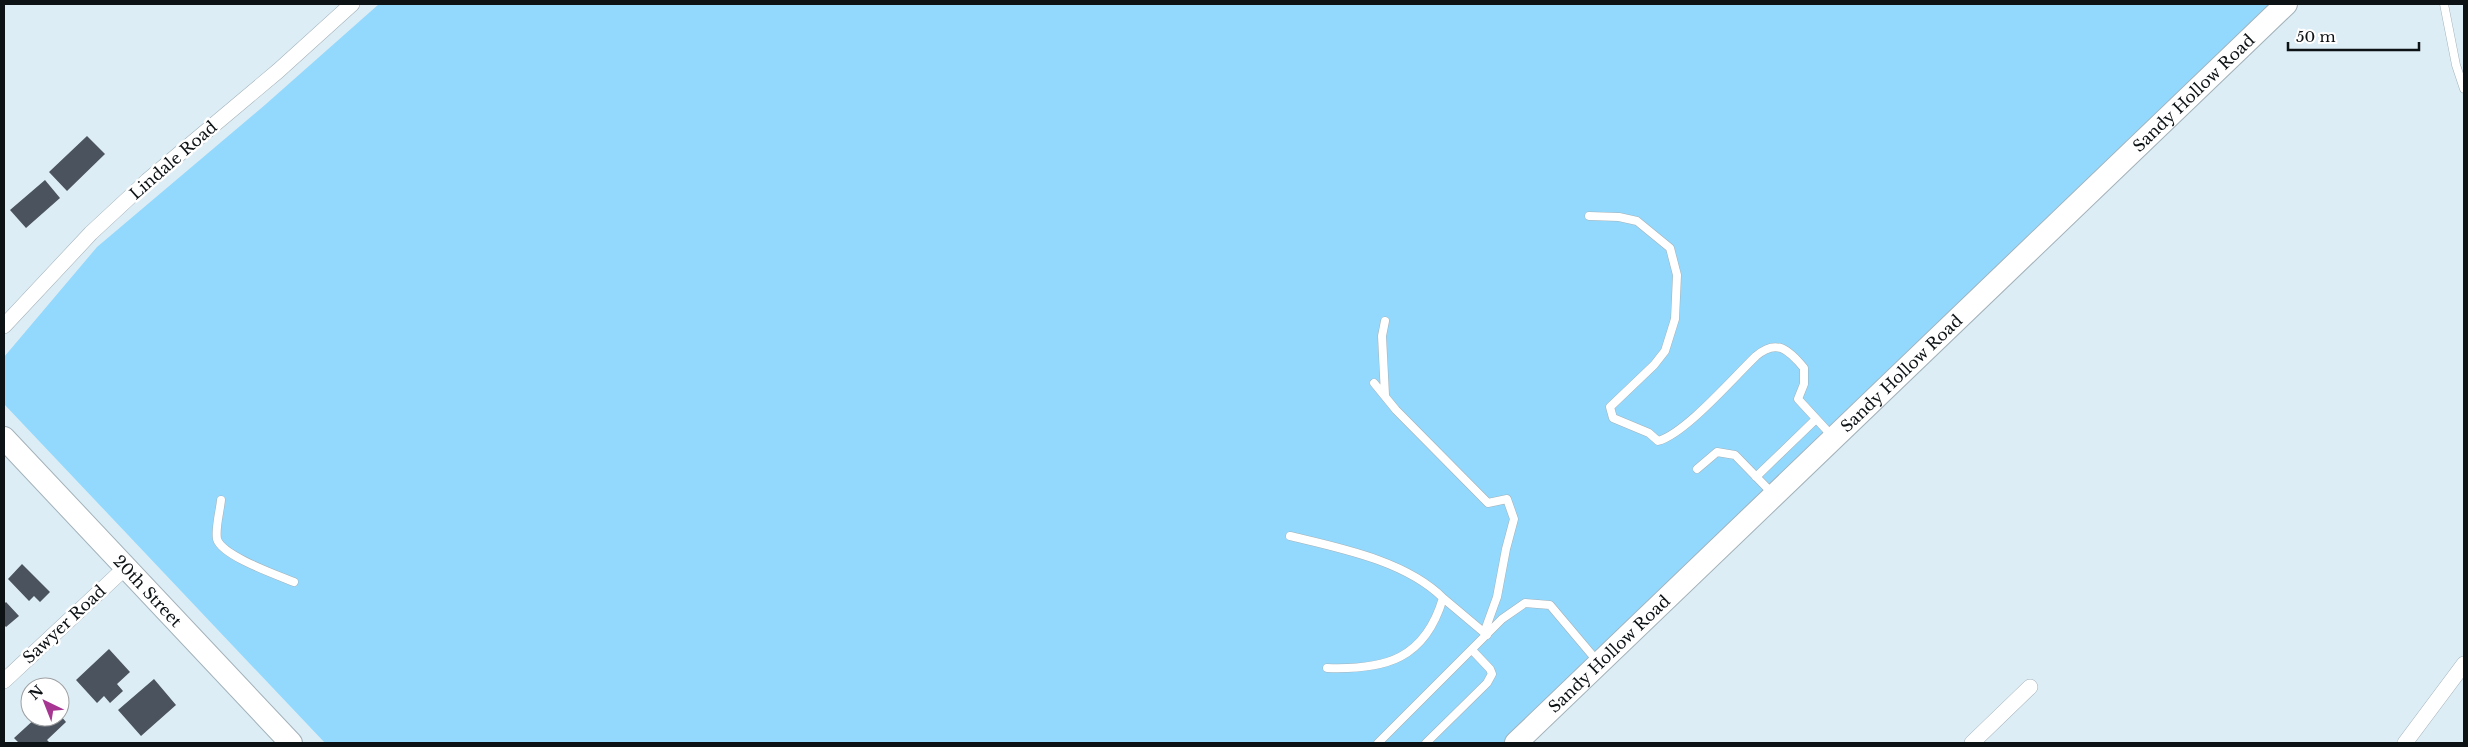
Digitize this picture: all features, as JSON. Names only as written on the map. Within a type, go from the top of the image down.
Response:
[{"type":"street","name":"Lindale Road","points":[[4,326],[98,226],[352,4]]},
{"type":"street","name":"Sandy Hollow Road","points":[[1516,743],[1598,662],[2286,4]]},
{"type":"street","name":"20th Street","points":[[8,445],[291,743]]},
{"type":"street","name":"Sawyer Road","points":[[4,681],[125,568]]},
{"type":"street","points":[[2405,743],[2464,664]]},
{"type":"street","points":[[1972,743],[2030,687]]},
{"type":"lane","points":[[2444,4],[2456,64],[2464,89]]},
{"type":"lane","points":[[1589,216],[1637,220],[1670,248],[1677,275],[1676,319],[1665,351],[1654,365],[1610,407],[1613,418],[1649,433],[1658,441],[1665,439],[1688,422],[1765,348],[1772,347],[1783,348],[1792,354],[1804,368],[1804,384],[1798,399],[1834,437]]},
{"type":"lane","points":[[1385,395],[1382,336],[1386,320]]},
{"type":"lane","points":[[1374,383],[1396,410],[1488,503],[1507,499],[1514,519],[1497,597],[1486,634]]},
{"type":"lane","points":[[1756,477],[1816,419]]},
{"type":"lane","points":[[1697,469],[1718,452],[1735,455],[1774,494]]},
{"type":"lane","points":[[221,500],[216,537],[220,545],[236,556],[294,582]]},
{"type":"lane","points":[[1290,536],[1403,570],[1433,587],[1486,634]]},
{"type":"lane","points":[[1327,668],[1355,669],[1400,659],[1418,644],[1438,617],[1444,598]]},
{"type":"lane","points":[[1382,742],[1486,634],[1502,619],[1525,604],[1550,605],[1598,662]]},
{"type":"lane","points":[[1426,743],[1487,683],[1492,674],[1490,669],[1472,650]]},
{"type":"shaded area","points":[[379,4],[2271,4],[1509,743],[325,743],[4,404],[4,357],[97,247],[266,104]]},
{"type":"building","points":[[87,136],[105,154],[67,191],[49,172]]},
{"type":"building","points":[[45,180],[60,198],[26,228],[10,210]]},
{"type":"building","points":[[22,564],[50,592],[40,602],[34,596],[29,601],[8,579]]},
{"type":"building","points":[[6,602],[19,616],[6,627],[4,625],[4,604]]},
{"type":"building","points":[[109,649],[130,672],[117,684],[123,691],[110,703],[104,696],[97,703],[76,680]]},
{"type":"building","points":[[154,679],[176,705],[141,736],[118,710]]},
{"type":"building","points":[[26,727],[61,727],[47,740],[50,743],[19,743],[14,738]]}]
